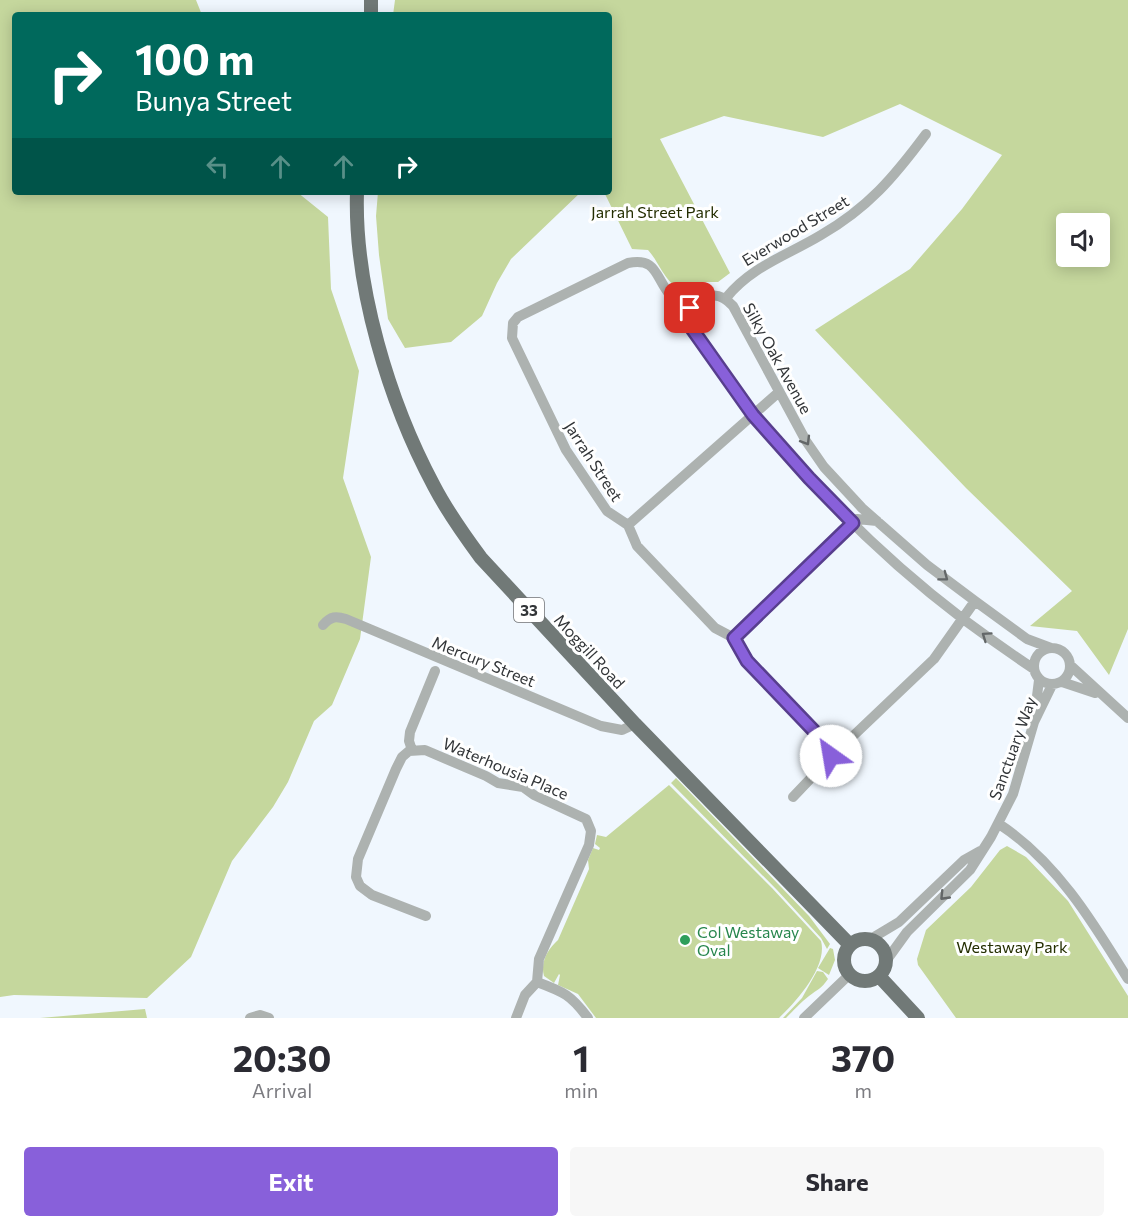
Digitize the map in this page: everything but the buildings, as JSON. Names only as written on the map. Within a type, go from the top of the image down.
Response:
[{"type":"main road","name":"Moggill Road","points":[[357,195],[359,254],[366,296],[402,413],[434,486],[481,558],[635,724],[850,945]]},
{"type":"main road","points":[[859,940],[869,940],[882,947],[886,961],[883,972],[867,981],[861,981],[849,975],[844,963],[846,950],[850,945],[859,940]]},
{"type":"main road","points":[[879,976],[918,1018]]},
{"type":"street","name":"Everwood Street","points":[[726,298],[739,282],[763,266],[822,234],[871,200],[899,170],[926,134]]},
{"type":"street","name":"Jarrah Street","points":[[690,308],[672,298],[652,266],[636,261],[526,312],[513,323],[512,338],[566,450],[607,511],[628,525],[637,546],[715,628],[734,638],[747,661],[815,732],[833,744]]},
{"type":"street","name":"Silky Oak Avenue","points":[[1106,699],[1077,686],[1057,683],[1036,674],[914,579],[853,523],[753,415],[690,326],[688,316],[690,308],[708,296],[718,295],[726,298],[733,306],[816,456],[862,508],[927,565],[1027,639],[1062,651],[1069,659],[1070,665],[1128,718]]},
{"type":"street","points":[[628,525],[779,392]]},
{"type":"street","points":[[734,638],[857,519],[877,521]]},
{"type":"street","points":[[793,797],[831,756],[833,744],[844,743],[853,736],[940,651],[975,601]]},
{"type":"street","name":"Mercury Street","points":[[323,625],[329,618],[336,616],[346,619],[601,726],[622,730],[635,724]]},
{"type":"street","points":[[1034,722],[1036,674],[1034,663],[1040,653],[1051,648]]},
{"type":"street","points":[[1057,683],[1068,675],[1070,665]]},
{"type":"street","points":[[426,916],[372,895],[360,886],[356,877],[358,859],[396,769],[402,757],[412,750],[409,741],[410,732],[435,671]]},
{"type":"street","name":"Sanctuary Way","points":[[886,961],[906,932],[970,870],[999,824],[1013,794],[1034,722],[1057,683]]},
{"type":"street","name":"Waterhousia Place","points":[[412,750],[425,750],[503,785],[523,787],[534,795],[580,816],[589,823],[590,844],[539,959],[537,982],[525,995],[516,1018]]},
{"type":"street","points":[[999,824],[1022,839],[1053,870],[1086,913],[1128,979]]},
{"type":"street","name":"Sanctuary Way","points":[[869,940],[899,922],[964,860],[981,851]]},
{"type":"street","points":[[804,1018],[849,975]]},
{"type":"street","points":[[537,982],[558,989],[573,999],[588,1018]]},
{"type":"street","points":[[250,1018],[260,1016],[269,1018]]},
{"type":"green space","points":[[0,0],[196,0],[201,12],[12,12],[12,195],[301,195],[328,217],[331,289],[359,371],[343,478],[371,557],[360,639],[332,705],[314,721],[288,782],[273,807],[232,861],[191,957],[147,998],[14,995],[0,997]]},
{"type":"green space","name":"Jarrah Street Park","points":[[395,0],[1128,0],[1128,629],[1109,675],[1077,631],[1030,626],[1072,591],[966,488],[815,330],[910,269],[962,209],[1002,155],[900,104],[823,137],[724,116],[660,139],[730,273],[718,282],[700,282],[681,289],[670,282],[648,250],[632,249],[605,195],[612,195],[612,12],[393,12]]},
{"type":"green space","points":[[378,195],[578,195],[511,259],[482,316],[451,342],[405,348],[388,319],[376,216]]},
{"type":"green space","points":[[676,778],[809,916],[830,944],[827,949],[821,938],[777,890],[671,783]]},
{"type":"green space","points":[[669,785],[772,888],[821,941],[820,961],[809,983],[779,1018],[596,1018],[578,994],[558,985],[559,974],[554,983],[544,976],[543,966],[546,956],[558,940],[589,869],[588,860],[593,848],[599,850],[600,848],[595,844],[597,835],[606,837]]},
{"type":"green space","name":"Westaway Park","points":[[1007,846],[1026,857],[1068,901],[1128,996],[1128,1018],[956,1018],[918,965],[917,959],[926,930],[971,887],[1000,850]]},
{"type":"green space","points":[[830,948],[833,949],[835,960],[829,975],[818,968]]},
{"type":"green space","points":[[817,971],[823,972],[828,979],[786,1018],[783,1018],[802,998]]},
{"type":"green space","points":[[145,1009],[147,1018],[40,1018]]},
{"type":"place","name":"Col Westaway Oval","points":[[685,940]]},
{"type":"route","points":[[690,308],[688,316],[690,326],[753,415],[853,523],[734,638],[747,661],[815,732],[833,744],[831,756]]}]
